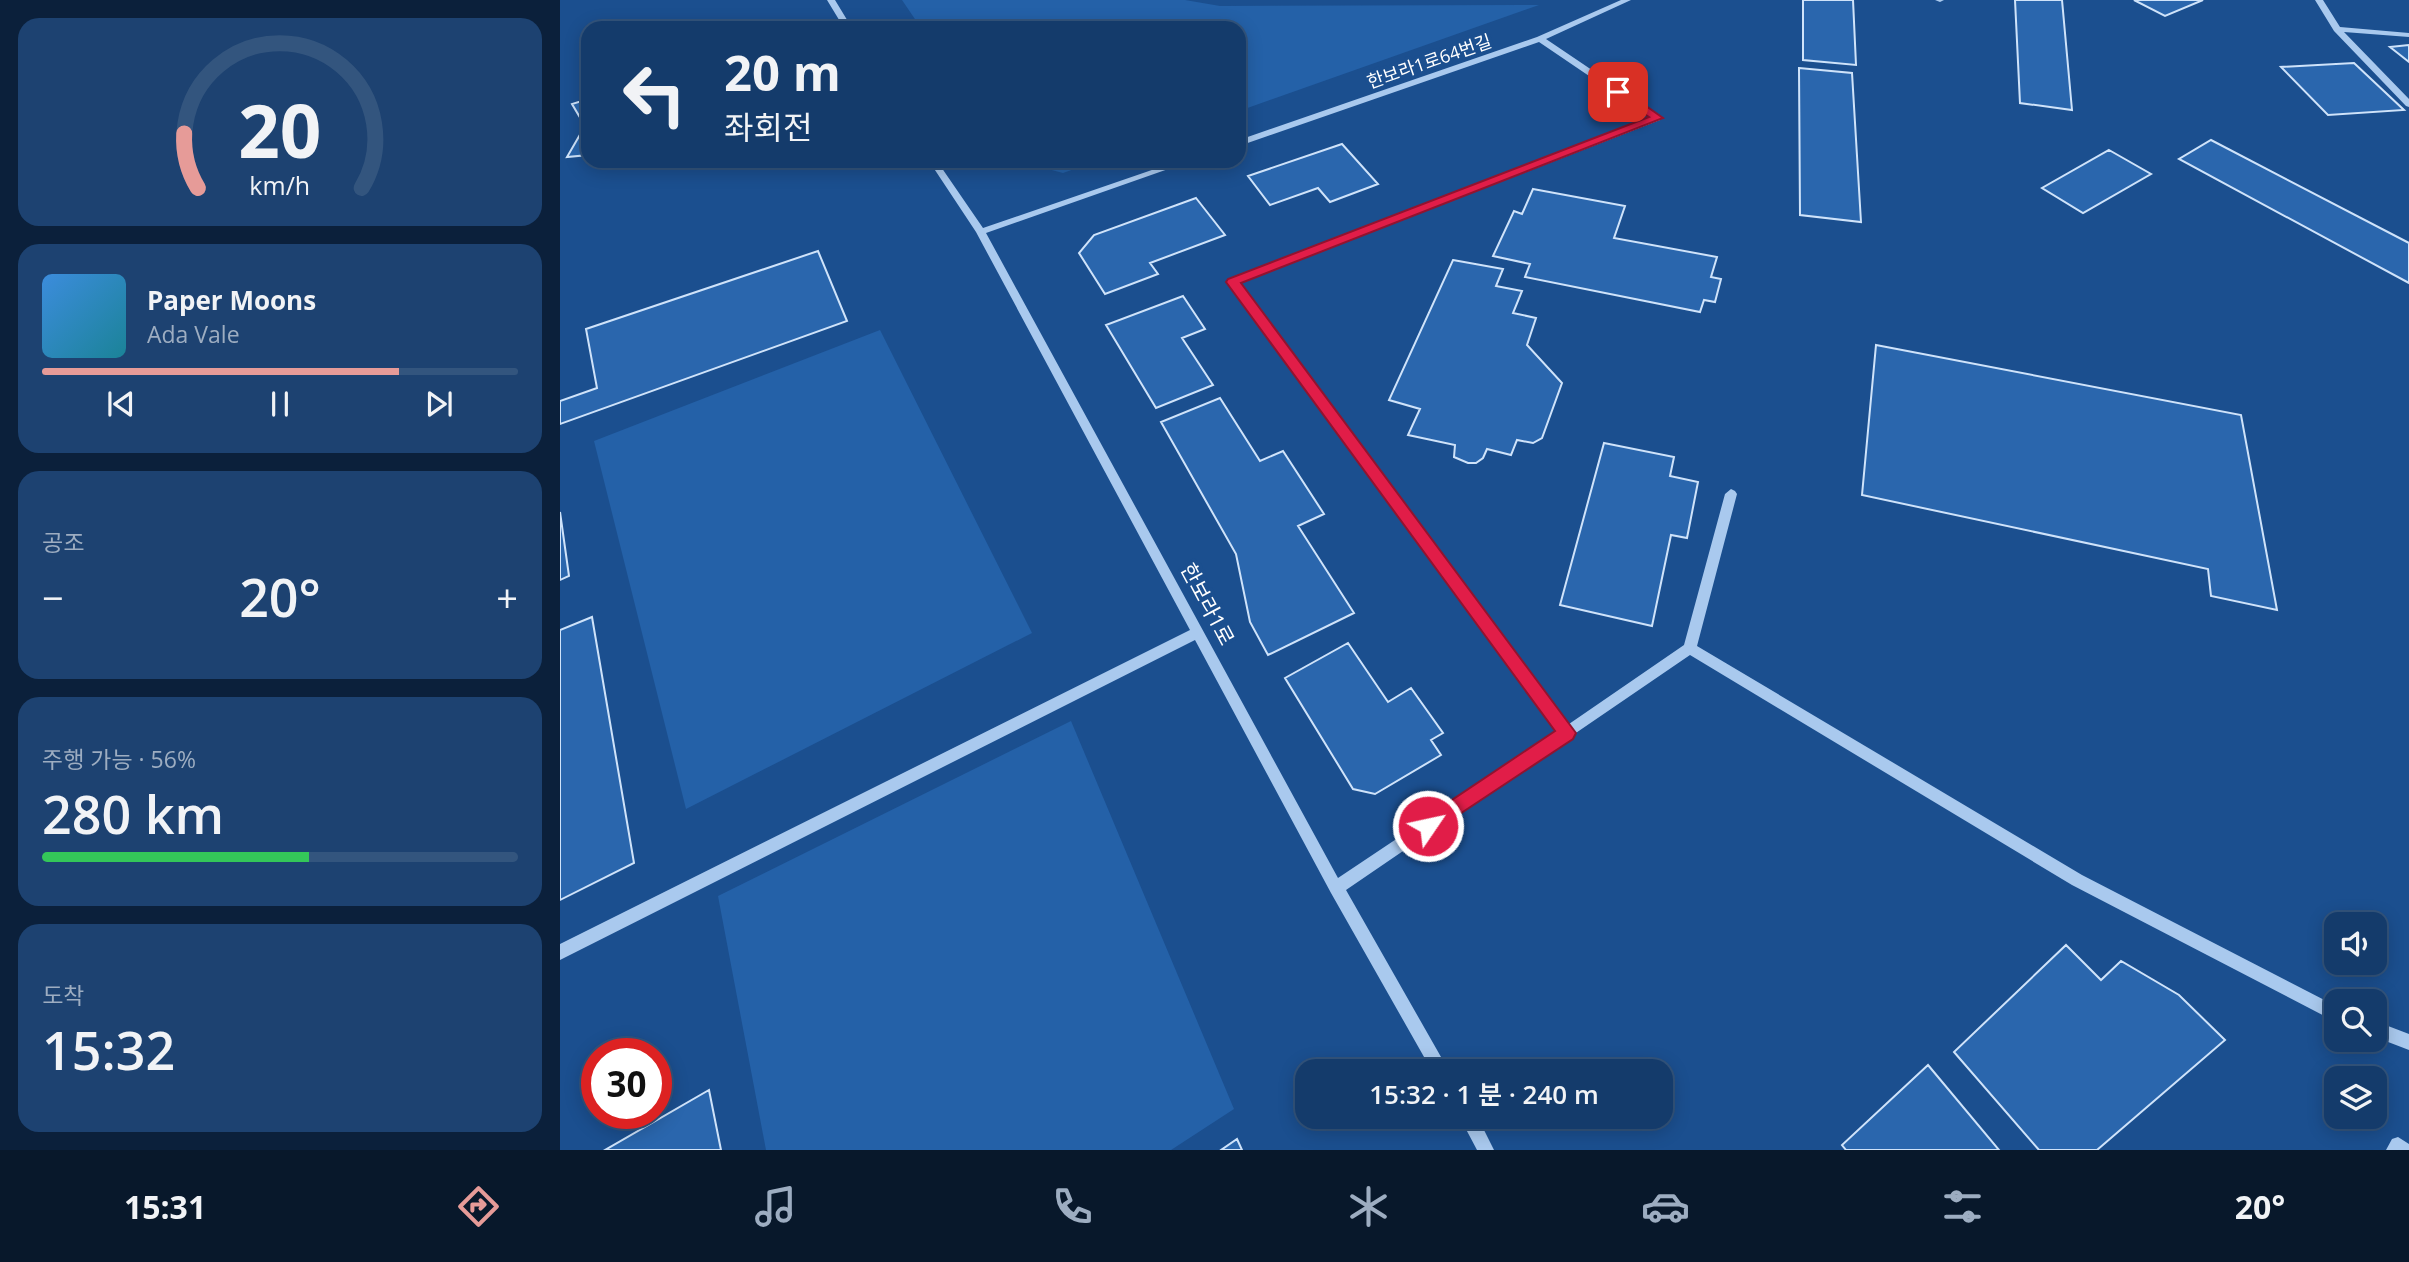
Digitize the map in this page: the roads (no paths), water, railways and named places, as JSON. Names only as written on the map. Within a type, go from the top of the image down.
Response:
[{"type":"street","points":[[831,0],[844,21]]},
{"type":"street","name":"한보라1로64번길","points":[[1246,141],[1540,39],[1627,0]]},
{"type":"street","points":[[2319,0],[2337,29],[2409,104]]},
{"type":"street","points":[[2337,29],[2409,36]]},
{"type":"street","points":[[1540,39],[1657,118],[1233,282],[1567,733]]},
{"type":"street","name":"한보라1로","points":[[938,168],[981,232],[1336,888],[1434,1059]]},
{"type":"street","points":[[981,232],[1167,168]]},
{"type":"street","points":[[1336,888],[1690,648],[1731,494]]},
{"type":"street","points":[[560,952],[1198,632]]},
{"type":"street","points":[[1690,648],[2077,880],[2324,1008]]},
{"type":"street","points":[[2387,1034],[2409,1042]]},
{"type":"street","points":[[1474,1129],[1486,1150]]},
{"type":"street","points":[[2394,1150],[2398,1146],[2403,1150]]}]
